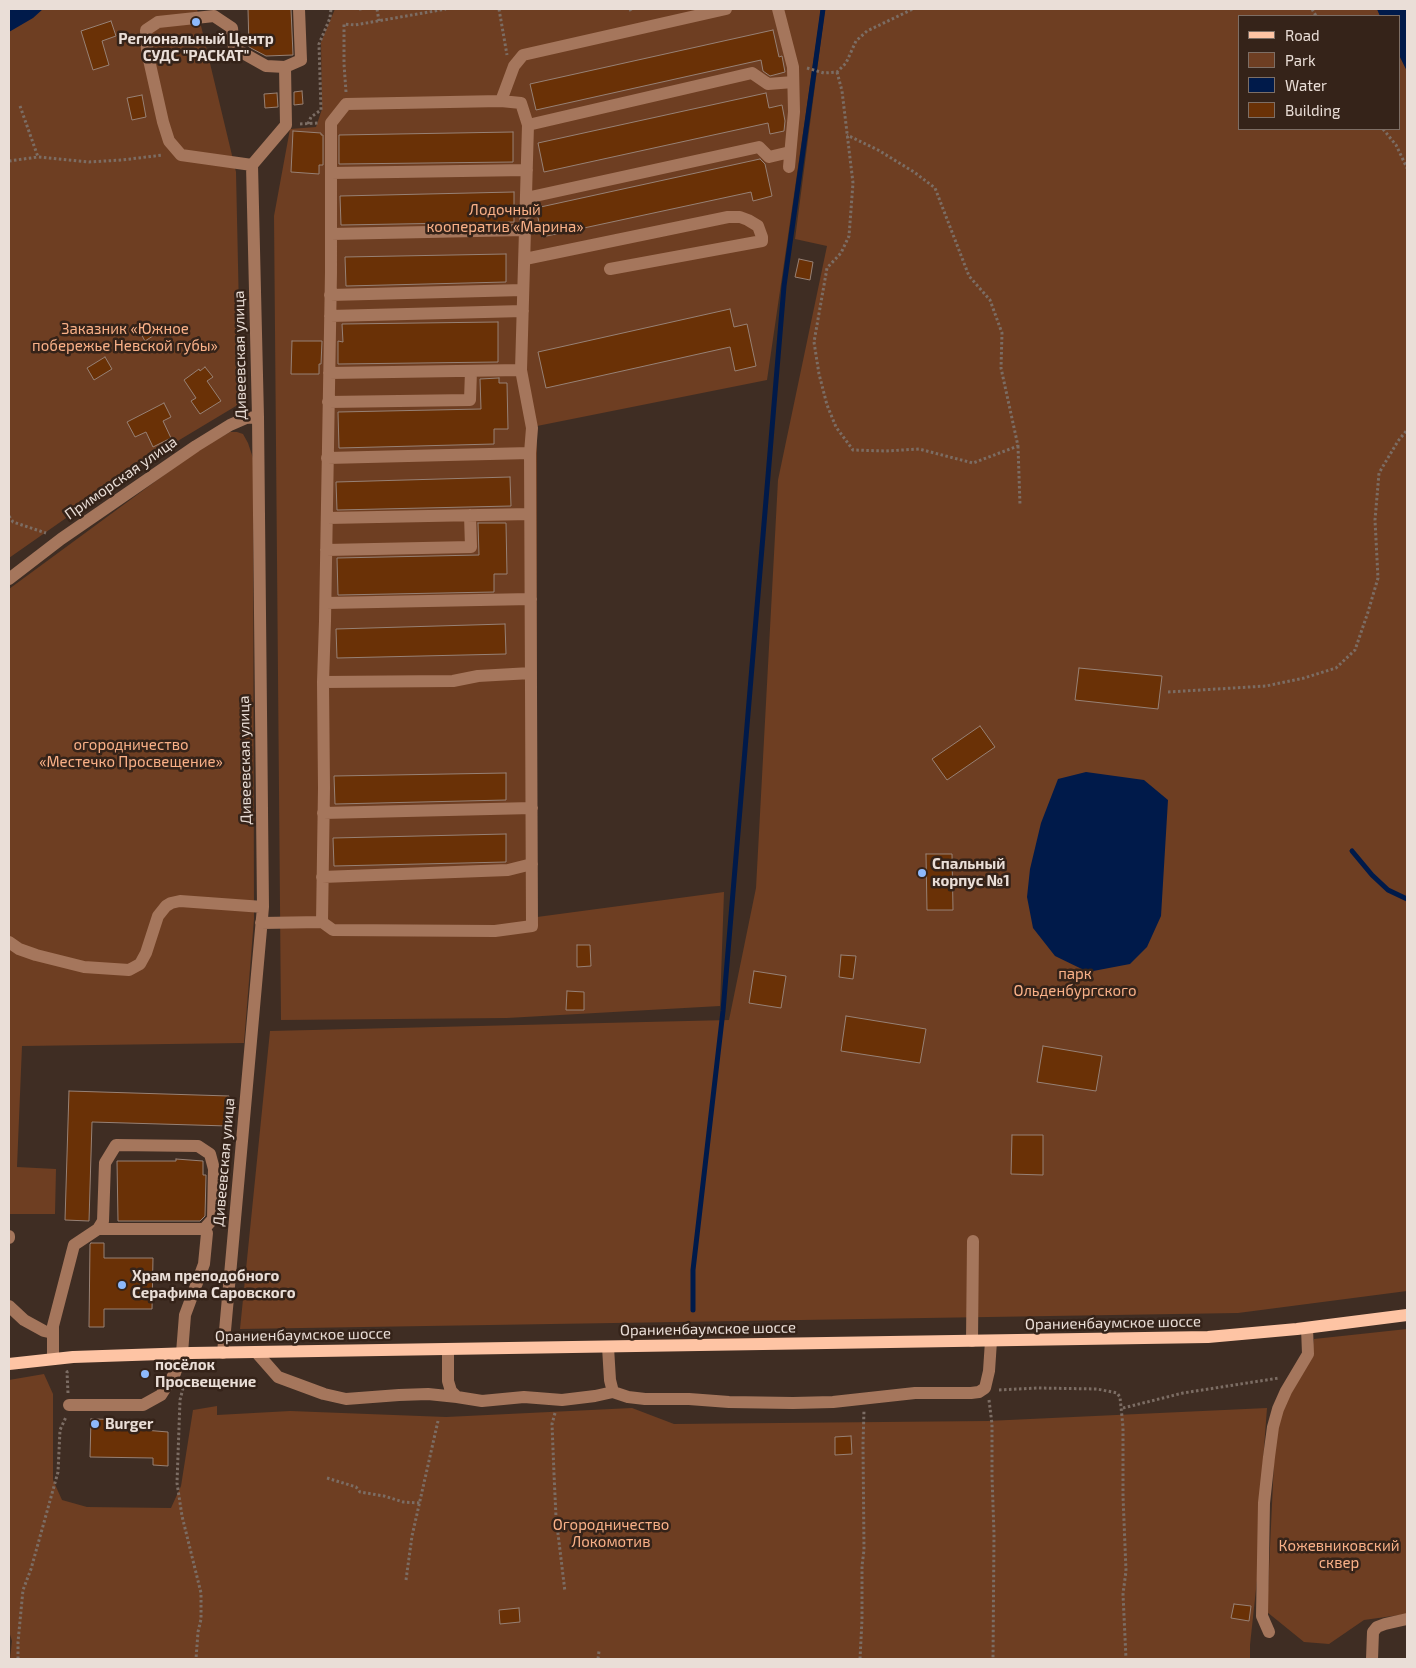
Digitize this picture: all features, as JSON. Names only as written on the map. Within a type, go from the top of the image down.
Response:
[{"type":"main road","name":"Ораниенбаумское шоссе","points":[[9,1364],[53,1358],[182,1353],[1208,1337],[1407,1316]]},
{"type":"street","points":[[285,67],[286,125],[252,165],[181,155],[169,141],[163,122],[147,51],[146,30],[158,22],[178,14],[214,16],[232,28],[234,48],[266,66],[285,67],[301,60],[299,9]]},
{"type":"street","points":[[501,101],[514,66],[523,55],[726,9]]},
{"type":"street","points":[[778,9],[793,67],[794,112],[789,167]]},
{"type":"street","points":[[528,125],[752,73],[768,84],[793,82]]},
{"type":"street","points":[[262,923],[322,922],[333,930],[495,931],[532,926],[530,453],[532,428],[521,370],[528,125],[521,103],[501,101],[346,104],[331,123],[326,603],[323,682],[322,922]]},
{"type":"street","points":[[526,198],[758,147],[769,157],[790,152]]},
{"type":"street","name":"Дивеевская улица","points":[[223,1353],[263,907],[258,417],[252,165]]},
{"type":"street","points":[[331,173],[527,170]]},
{"type":"street","points":[[524,259],[728,217],[740,216],[748,220],[758,226],[762,237],[762,241],[610,269]]},
{"type":"street","points":[[331,234],[525,230]]},
{"type":"street","points":[[330,295],[523,290]]},
{"type":"street","points":[[330,316],[523,312]]},
{"type":"street","points":[[329,373],[521,370]]},
{"type":"street","points":[[328,402],[470,400],[471,371]]},
{"type":"street","name":"Приморская улица","points":[[9,579],[61,539],[196,446],[238,421],[258,417]]},
{"type":"street","points":[[327,458],[530,453]]},
{"type":"street","points":[[326,518],[530,514]]},
{"type":"street","points":[[326,550],[471,547],[470,515]]},
{"type":"street","points":[[326,603],[531,598]]},
{"type":"street","points":[[323,682],[453,681],[478,676],[531,673]]},
{"type":"street","points":[[323,813],[532,808]]},
{"type":"street","points":[[322,877],[508,870],[532,864]]},
{"type":"street","points":[[9,942],[19,949],[36,955],[84,967],[129,970],[140,964],[158,916],[170,903],[180,901],[263,907]]},
{"type":"street","points":[[53,1358],[54,1326],[74,1245],[98,1229],[103,1221],[105,1162],[116,1144],[198,1146],[210,1154],[214,1169],[213,1219],[204,1229],[98,1229]]},
{"type":"street","points":[[69,1405],[143,1405],[161,1395],[175,1373],[182,1353],[185,1316],[204,1264],[207,1233],[204,1229]]},
{"type":"street","points":[[972,1341],[973,1241]]},
{"type":"street","points":[[9,1306],[24,1320],[44,1331],[53,1333]]},
{"type":"street","points":[[1269,1632],[1262,1616],[1265,1494],[1273,1427],[1278,1408],[1286,1391],[1308,1354],[1307,1328]]},
{"type":"street","points":[[256,1352],[278,1377],[324,1394],[346,1399],[428,1394],[482,1401],[524,1397],[562,1400],[613,1392],[628,1397],[645,1399],[689,1399],[729,1402],[833,1402],[915,1392],[979,1392],[985,1388],[991,1358],[991,1341]]},
{"type":"street","points":[[608,1347],[610,1380],[613,1392]]},
{"type":"street","points":[[448,1349],[448,1381],[451,1391],[457,1397]]},
{"type":"street","points":[[1372,1659],[1373,1632],[1377,1627],[1407,1619]]},
{"type":"path","points":[[308,124],[311,117],[321,110],[319,44],[330,18],[330,9]]},
{"type":"path","points":[[377,9],[379,21]]},
{"type":"path","points":[[346,104],[344,24],[355,25],[446,9]]},
{"type":"path","points":[[499,9],[509,62]]},
{"type":"path","points":[[808,68],[824,74],[837,72],[846,63],[856,41],[867,31],[913,9]]},
{"type":"path","points":[[837,72],[842,91],[853,183],[849,236],[841,253],[827,268],[814,342],[820,374],[836,428],[853,450],[919,449],[973,463],[1018,446]]},
{"type":"path","points":[[20,106],[38,157]]},
{"type":"path","points":[[302,124],[319,123]]},
{"type":"path","points":[[1384,130],[1396,145],[1407,168]]},
{"type":"path","points":[[847,135],[878,150],[936,188],[969,276],[990,300],[1002,333],[1001,368],[1018,446],[1020,505]]},
{"type":"path","points":[[9,161],[38,157],[89,162],[168,155]]},
{"type":"path","points":[[1168,692],[1266,686],[1304,678],[1336,668],[1355,650],[1378,578],[1375,520],[1380,473],[1398,441],[1407,430]]},
{"type":"path","points":[[9,516],[13,522],[61,539]]},
{"type":"path","points":[[1123,1408],[1183,1393],[1294,1377]]},
{"type":"path","points":[[184,1381],[180,1400],[176,1484],[201,1593],[201,1619],[196,1659]]},
{"type":"path","points":[[993,1659],[993,1447],[989,1400],[985,1388],[999,1390],[1037,1388],[1097,1389],[1117,1393],[1120,1397],[1123,1408],[1126,1659]]},
{"type":"path","points":[[860,1659],[864,1550],[863,1444],[865,1398]]},
{"type":"path","points":[[562,1400],[556,1408],[552,1424],[556,1517],[565,1592]]},
{"type":"path","points":[[406,1580],[412,1536],[438,1421]]},
{"type":"path","points":[[18,1659],[23,1590],[31,1569],[58,1472],[60,1430]]},
{"type":"path","points":[[327,1478],[356,1487],[360,1492],[384,1496],[403,1502],[420,1503]]},
{"type":"path","points":[[598,1659],[599,1651]]},
{"type":"green space","name":"Заказник «Южное побережье Невской губы»","points":[[9,9],[197,9],[236,172],[241,403],[166,448],[9,558]]},
{"type":"green space","name":"Лодочный кооператив «Марина»","points":[[335,9],[821,9],[767,380],[537,426],[537,917],[724,892],[720,1006],[507,1018],[281,1020],[274,216],[290,129],[316,127],[322,109],[321,42]]},
{"type":"green space","name":"парк Ольденбургского","points":[[825,9],[1377,9],[1380,15],[1238,15],[1238,130],[1401,130],[1401,59],[1407,71],[1407,1291],[1238,1313],[240,1329],[270,1031],[729,1020],[756,888],[778,480],[827,246],[795,239]]},
{"type":"green space","name":"огородничество «Местечко Просвещение»","points":[[230,432],[243,434],[253,458],[254,919],[244,1043],[22,1046],[17,1167],[56,1169],[55,1214],[9,1214],[9,589],[198,450]]},
{"type":"green space","name":"Кожевниковский сквер","points":[[1407,1329],[1407,1614],[1364,1620],[1329,1644],[1304,1642],[1267,1612],[1275,1440],[1288,1390],[1311,1356],[1314,1339]]},
{"type":"green space","name":"Огородничество Локомотив","points":[[44,1374],[53,1394],[53,1480],[62,1500],[87,1507],[171,1508],[181,1486],[193,1410],[217,1406],[217,1415],[290,1411],[446,1417],[632,1408],[674,1424],[987,1421],[1267,1408],[1260,1502],[1257,1580],[1250,1659],[10,1659],[12,1641],[9,1631],[9,1380]]},
{"type":"water","points":[[9,9],[43,9],[33,18],[9,32]]},
{"type":"water","points":[[1377,9],[1407,9],[1407,71],[1401,59],[1401,15],[1380,15]]},
{"type":"water","points":[[1086,772],[1144,780],[1168,800],[1161,916],[1147,947],[1130,964],[1088,972],[1055,956],[1033,928],[1027,897],[1030,869],[1041,823],[1058,779]]},
{"type":"building","points":[[248,9],[291,9],[293,55],[266,56],[249,47]]},
{"type":"building","points":[[111,21],[116,36],[102,41],[109,65],[93,70],[81,31]]},
{"type":"building","points":[[773,30],[779,57],[782,56],[785,72],[770,76],[763,71],[761,60],[536,110],[530,84]]},
{"type":"building","points":[[302,91],[303,104],[294,105],[294,92]]},
{"type":"building","points":[[277,93],[278,107],[265,108],[264,94]]},
{"type":"building","points":[[766,93],[769,108],[782,105],[785,121],[784,131],[770,134],[768,123],[544,172],[538,143]]},
{"type":"building","points":[[142,95],[146,117],[132,120],[127,98]]},
{"type":"building","points":[[293,131],[321,133],[323,135],[323,165],[319,165],[319,174],[291,172]]},
{"type":"building","points":[[513,132],[513,162],[339,164],[339,135]]},
{"type":"building","points":[[760,159],[765,164],[772,196],[753,201],[751,192],[542,237],[536,208]]},
{"type":"building","points":[[514,192],[514,222],[341,225],[340,196]]},
{"type":"building","points":[[506,254],[506,282],[346,286],[345,257]]},
{"type":"building","points":[[799,259],[813,262],[810,280],[795,277]]},
{"type":"building","points":[[730,309],[734,327],[747,324],[756,366],[735,371],[730,347],[546,388],[538,352]]},
{"type":"building","points":[[498,322],[498,362],[338,364],[338,341],[343,342],[342,324]]},
{"type":"building","points":[[150,324],[156,334],[145,341],[139,330]]},
{"type":"building","points":[[292,341],[322,341],[319,374],[291,374]]},
{"type":"building","points":[[105,357],[112,369],[94,380],[87,368]]},
{"type":"building","points":[[205,367],[213,377],[207,381],[221,401],[200,414],[191,401],[196,398],[184,380]]},
{"type":"building","points":[[499,378],[499,383],[507,383],[508,429],[494,429],[494,444],[339,448],[338,412],[481,409],[480,379]]},
{"type":"building","points":[[164,403],[171,417],[163,421],[171,438],[153,447],[146,432],[135,437],[127,422]]},
{"type":"building","points":[[510,477],[511,506],[337,510],[336,482]]},
{"type":"building","points":[[478,523],[506,523],[507,574],[494,574],[494,592],[338,595],[337,558],[479,555]]},
{"type":"building","points":[[505,624],[506,654],[337,658],[336,629]]},
{"type":"building","points":[[1079,668],[1162,676],[1158,709],[1075,700]]},
{"type":"building","points":[[980,726],[995,747],[947,780],[932,759]]},
{"type":"building","points":[[506,773],[506,800],[335,804],[334,776]]},
{"type":"building","points":[[506,834],[506,862],[334,866],[333,838]]},
{"type":"building","points":[[926,854],[952,854],[953,910],[927,910]]},
{"type":"building","points":[[577,945],[590,945],[591,966],[577,967]]},
{"type":"building","points":[[841,955],[856,956],[853,979],[839,977]]},
{"type":"building","points":[[754,971],[786,976],[781,1008],[749,1003]]},
{"type":"building","points":[[567,991],[584,992],[584,1010],[566,1010]]},
{"type":"building","points":[[846,1016],[926,1029],[920,1063],[841,1051]]},
{"type":"building","points":[[1043,1046],[1102,1056],[1096,1091],[1037,1082]]},
{"type":"building","points":[[69,1091],[229,1096],[228,1126],[92,1122],[89,1221],[65,1220]]},
{"type":"building","points":[[1012,1135],[1043,1135],[1043,1175],[1011,1174]]},
{"type":"building","points":[[176,1159],[203,1161],[203,1175],[206,1175],[205,1216],[200,1221],[118,1221],[117,1161],[176,1161]]},
{"type":"building","name":"Храм преподобного Серафима Саровского","points":[[91,1243],[104,1243],[104,1258],[153,1258],[152,1309],[104,1309],[104,1327],[89,1327]]},
{"type":"building","points":[[91,1419],[144,1420],[144,1430],[168,1432],[168,1466],[153,1465],[153,1458],[90,1457]]},
{"type":"building","points":[[851,1436],[852,1454],[835,1455],[835,1437]]},
{"type":"building","points":[[1234,1604],[1251,1606],[1249,1621],[1231,1618]]},
{"type":"building","points":[[519,1608],[520,1622],[500,1624],[499,1610]]},
{"type":"waterway","points":[[693,1310],[693,1270],[723,1011],[784,286],[823,9]]},
{"type":"waterway","points":[[1352,851],[1372,875],[1388,890],[1407,899]]},
{"type":"place","name":"Региональный Центр СУДС \"РАСКАТ\"","points":[[196,22]]},
{"type":"place","name":"Спальный корпус №1","points":[[922,873]]},
{"type":"place","name":"Храм преподобного Серафима Саровского","points":[[122,1285]]},
{"type":"place","name":"посёлок Просвещение","points":[[145,1374]]},
{"type":"place","name":"Burger","points":[[95,1424]]}]
